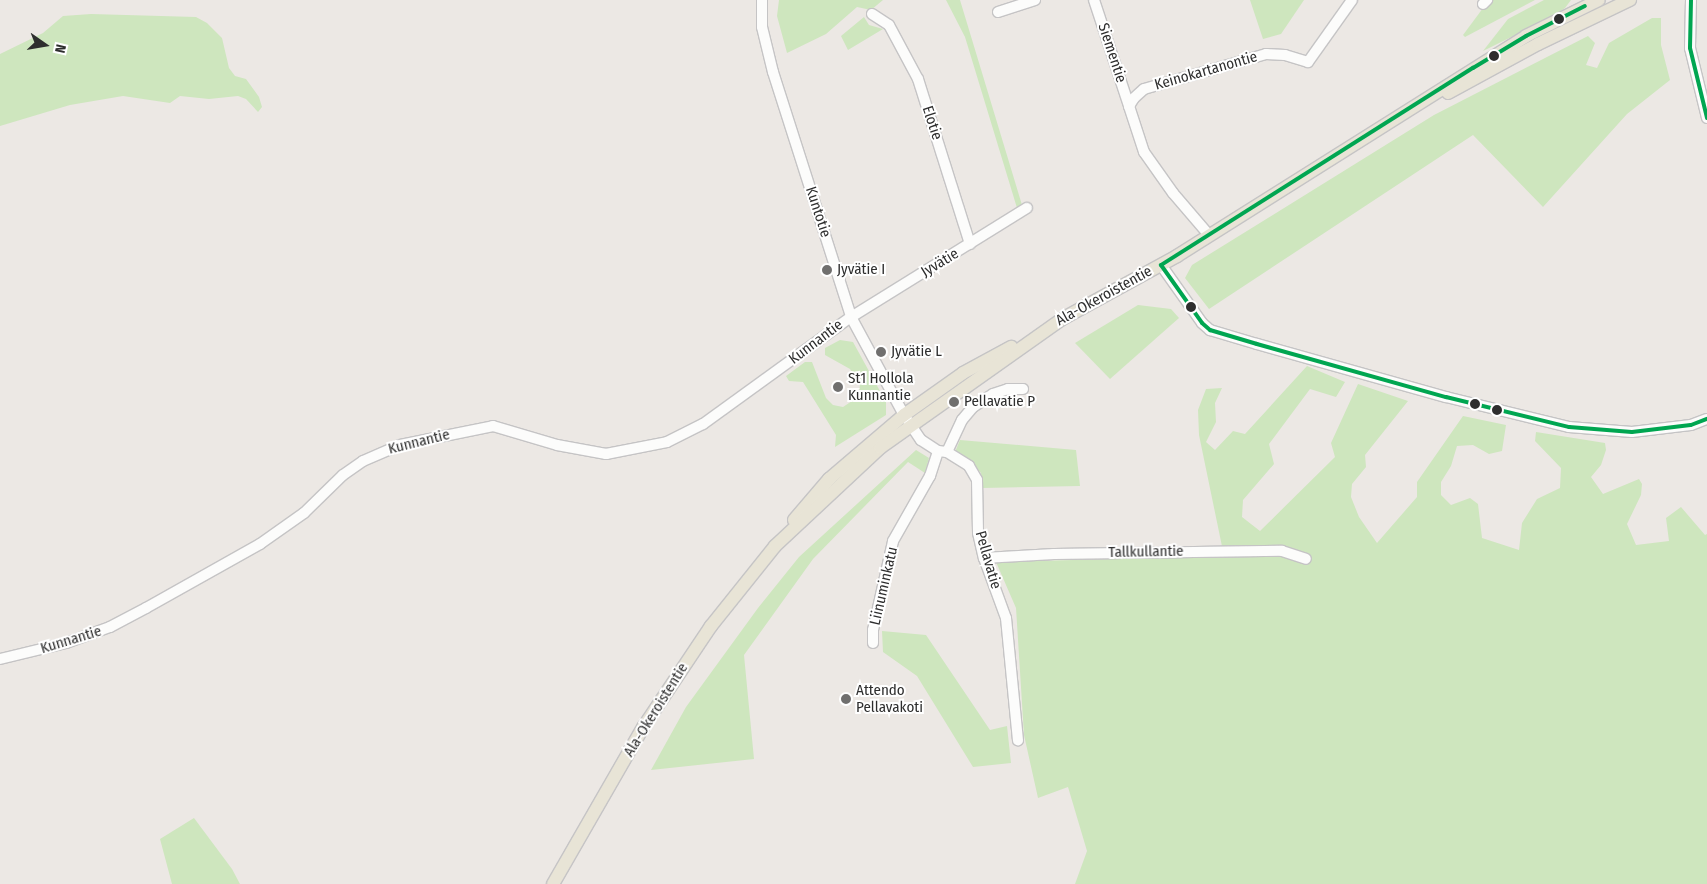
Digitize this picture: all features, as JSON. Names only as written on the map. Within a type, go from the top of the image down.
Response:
[{"type":"main road","name":"Ala-Okeroistentie","points":[[552,884],[644,726],[676,676],[711,626],[797,516],[829,480],[907,420],[963,373],[993,355],[1034,337],[1092,302],[1161,265],[1379,129],[1599,0]]},
{"type":"main road","name":"Ala-Okeroistentie","points":[[1585,8],[1630,0]]},
{"type":"street","name":"Kuntotie","points":[[762,0],[762,27],[773,72],[851,317],[907,420]]},
{"type":"street","points":[[998,12],[1035,0]]},
{"type":"street","name":"Siementie","points":[[1094,0],[1129,106]]},
{"type":"street","name":"Keinokartanontie","points":[[1129,106],[1134,98],[1144,90],[1266,54],[1285,55],[1308,62],[1352,0]]},
{"type":"street","points":[[1691,0],[1690,48],[1707,118]]},
{"type":"street","name":"Elotie","points":[[872,14],[889,25],[918,79],[970,244]]},
{"type":"street","points":[[1129,106],[1144,152],[1173,193],[1209,235]]},
{"type":"street","name":"Jyvätie","points":[[851,317],[1027,208]]},
{"type":"street","points":[[1161,265],[1202,323],[1210,330],[1257,344],[1446,397],[1569,426],[1632,432],[1691,425],[1707,419]]},
{"type":"street","name":"Kunnantie","points":[[0,659],[66,643],[110,627],[179,590],[283,529],[304,513],[343,475],[380,452],[446,434],[493,426],[584,452],[606,454],[654,446],[667,442],[703,424],[851,317]]},
{"type":"street","name":"Liinuminkatu","points":[[873,643],[873,630],[893,541],[943,451],[962,420],[973,407],[993,394],[1008,389],[1023,389]]},
{"type":"street","name":"Pellavatie","points":[[907,420],[921,440],[969,466],[977,480],[978,533],[984,558],[1006,618],[1018,740]]},
{"type":"street","name":"Tallkullantie","points":[[984,558],[1054,554],[1282,551],[1306,558]]},
{"type":"green space","points":[[779,0],[883,0],[871,10],[857,7],[826,34],[787,53],[777,16]]},
{"type":"green space","points":[[946,0],[960,0],[1022,205],[1017,208],[965,37]]},
{"type":"green space","points":[[1250,0],[1304,0],[1281,34],[1263,39]]},
{"type":"green space","points":[[1489,0],[1535,0],[1465,37],[1463,35]]},
{"type":"green space","points":[[1544,0],[1571,0],[1565,8],[1554,16],[1483,51],[1508,19]]},
{"type":"green space","points":[[91,14],[196,17],[207,23],[222,38],[229,68],[235,76],[246,79],[259,97],[262,107],[258,112],[246,99],[238,96],[209,99],[180,96],[170,103],[123,96],[70,105],[0,126],[0,54],[43,33],[63,16]]},
{"type":"green space","points":[[864,17],[869,25],[883,29],[848,50],[841,36]]},
{"type":"green space","points":[[1652,18],[1661,18],[1661,45],[1670,80],[1627,114],[1543,207],[1473,135],[1209,309],[1185,278],[1192,265],[1434,115],[1588,36],[1595,43],[1586,65],[1597,68],[1609,43]]},
{"type":"green space","points":[[1138,305],[1171,309],[1179,318],[1110,379],[1075,343]]},
{"type":"green space","points":[[840,340],[853,342],[886,402],[886,415],[835,447],[836,435],[803,382],[789,381],[786,376],[805,362],[812,362],[826,398],[833,405],[843,407],[852,401],[859,395],[860,384],[850,369],[825,355],[825,348]]},
{"type":"green space","points":[[1307,366],[1345,382],[1336,397],[1310,389],[1269,444],[1274,464],[1243,500],[1242,517],[1260,531],[1335,457],[1331,443],[1358,384],[1408,401],[1365,455],[1366,467],[1352,484],[1351,497],[1359,517],[1377,543],[1417,497],[1417,482],[1463,416],[1506,425],[1502,451],[1489,454],[1473,445],[1457,446],[1451,466],[1441,482],[1441,495],[1451,505],[1470,498],[1478,504],[1482,538],[1519,550],[1522,523],[1537,499],[1560,488],[1561,468],[1535,441],[1536,432],[1605,443],[1606,450],[1601,465],[1591,477],[1603,494],[1639,479],[1642,484],[1641,495],[1627,524],[1636,545],[1669,541],[1666,518],[1681,507],[1705,535],[1707,534],[1707,884],[1075,884],[1087,851],[1068,787],[1038,798],[1024,735],[1016,608],[996,562],[1224,556],[1199,435],[1198,410],[1206,389],[1222,388],[1215,403],[1216,422],[1206,442],[1215,450],[1233,431],[1245,434]]},
{"type":"green space","points":[[960,440],[1076,450],[1080,486],[982,488],[981,473],[973,464],[955,452]]},
{"type":"green space","points":[[916,450],[929,458],[925,473],[908,462],[813,559],[744,655],[754,759],[651,770],[686,707],[758,608],[799,557]]},
{"type":"green space","points":[[882,631],[926,635],[990,730],[1007,726],[1011,763],[973,767],[917,676],[883,652]]},
{"type":"green space","points":[[194,818],[232,869],[240,884],[172,884],[160,839]]},
{"type":"transit line","points":[[1691,0],[1690,48],[1707,118]]},
{"type":"transit line","points":[[1161,265],[1473,68],[1526,36],[1585,6]]},
{"type":"transit line","points":[[1161,265],[1202,323],[1210,330],[1257,344],[1446,397],[1569,427],[1632,432],[1691,425],[1707,419]]},
{"type":"place","name":"Jyvätie I","points":[[827,270]]},
{"type":"place","name":"Jyvätie L","points":[[881,352]]},
{"type":"place","name":"St1 Hollola Kunnantie","points":[[838,387]]},
{"type":"place","name":"Pellavatie P","points":[[954,402]]},
{"type":"place","name":"Attendo Pellavakoti","points":[[846,699]]}]
